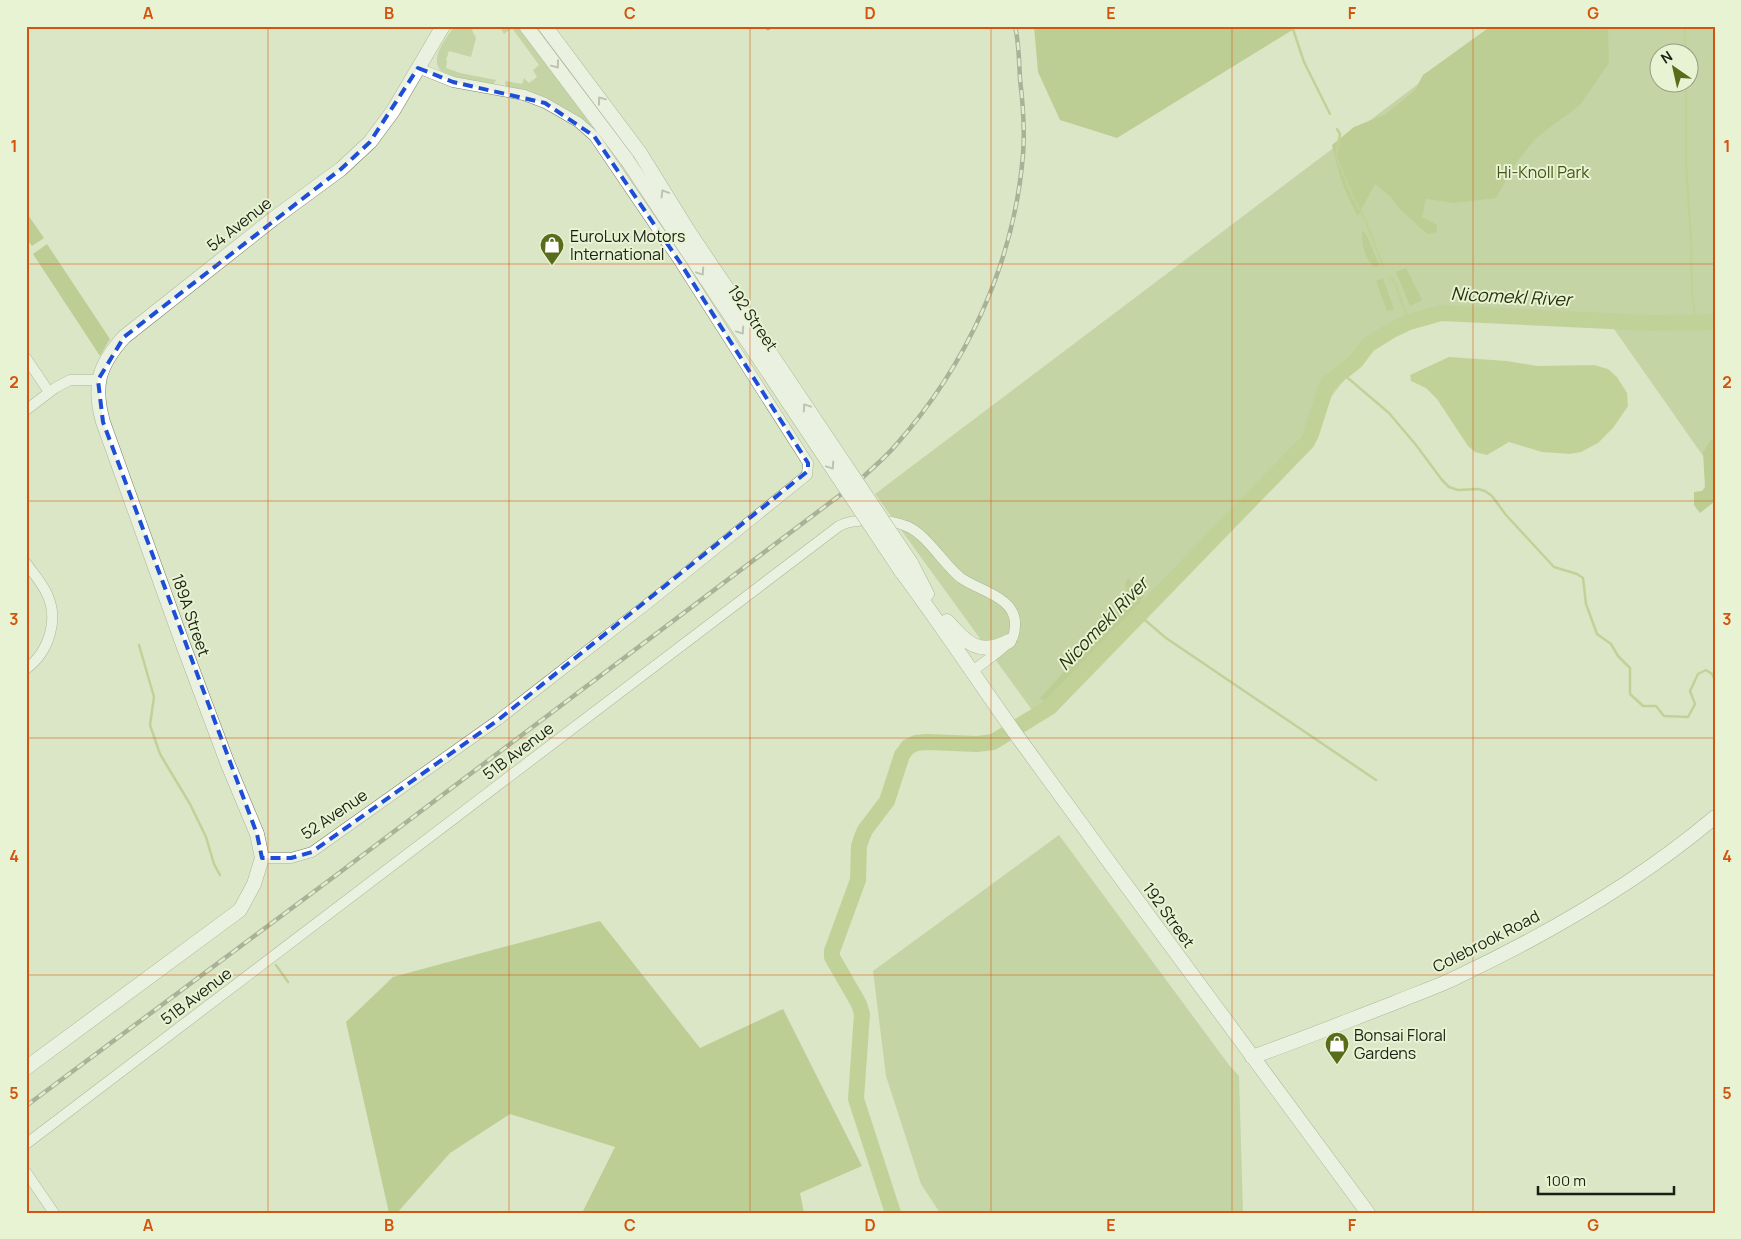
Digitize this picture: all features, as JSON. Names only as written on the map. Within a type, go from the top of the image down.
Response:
[{"type":"main road","name":"54 Avenue","points":[[98,380],[114,348],[124,338],[273,220],[341,169],[370,142],[393,111],[443,26]]},
{"type":"main road","name":"192 Street","points":[[526,26],[627,160],[719,287],[906,567],[987,693],[1368,1213]]},
{"type":"main road","name":"192 Street","points":[[545,26],[640,153],[689,232],[719,287]]},
{"type":"main road","points":[[585,105],[605,120],[627,148],[640,153]]},
{"type":"main road","name":"189A Street","points":[[98,380],[99,409],[103,422],[200,691],[256,834],[262,858]]},
{"type":"main road","name":"192 Street","points":[[906,567],[926,591],[947,633]]},
{"type":"main road","points":[[926,591],[947,621],[962,637],[977,648],[992,649],[1009,641]]},
{"type":"main road","name":"Colebrook Road","points":[[1252,1057],[1456,978],[1522,945],[1586,908],[1647,868],[1678,847],[1715,817]]},
{"type":"main road","points":[[26,1068],[240,910],[254,884],[262,858]]},
{"type":"street","name":"52 Avenue","points":[[262,858],[291,858],[312,852],[498,720],[651,601],[807,475],[808,463],[650,217],[594,136],[578,122],[545,103],[524,95],[453,82],[418,68]]},
{"type":"street","points":[[26,358],[49,392]]},
{"type":"street","points":[[26,410],[49,392],[70,380],[98,380]]},
{"type":"street","name":"51B Avenue","points":[[26,1144],[846,522],[885,522],[912,529],[960,578],[1003,600],[1011,609],[1015,624],[1013,636],[1009,641]]},
{"type":"street","points":[[26,563],[46,593],[52,611],[52,625],[45,648],[39,658],[26,669]]},
{"type":"street","points":[[972,671],[1009,641]]},
{"type":"street","points":[[26,1172],[54,1213]]},
{"type":"highlighted area","points":[[418,68],[453,82],[545,103],[594,136],[679,261],[808,463],[808,471],[498,720],[312,852],[291,858],[262,858],[257,834],[103,422],[98,380],[124,337],[341,169],[370,142]]},
{"type":"green space","points":[[455,26],[470,26],[476,38],[471,57],[449,51],[446,68],[460,73],[496,80],[493,85],[454,78],[439,68],[437,56],[447,36]]},
{"type":"green space","points":[[503,26],[517,26],[595,130],[506,87],[505,81],[522,84],[524,78],[529,83],[537,77],[533,70],[539,65],[512,28],[504,34],[501,29]]},
{"type":"green space","name":"Hi-Knoll Park","points":[[1495,26],[1715,26],[1715,473],[1607,319],[1550,317],[1444,319],[1410,326],[1381,339],[1363,355],[1283,460],[1214,541],[1149,605],[1072,687],[1055,699],[1032,710],[875,494]]},
{"type":"green space","points":[[1059,835],[1239,1076],[1243,1213],[940,1213],[921,1184],[886,1076],[873,971]]},
{"type":"shaded area","points":[[1034,26],[1299,26],[1117,138],[1060,120],[1038,72]]},
{"type":"shaded area","points":[[1491,26],[1608,26],[1609,63],[1580,105],[1536,138],[1516,163],[1496,198],[1454,203],[1426,199],[1422,217],[1437,225],[1437,232],[1428,234],[1399,208],[1391,197],[1375,184],[1358,216],[1342,182],[1332,145],[1354,127],[1386,114],[1415,90],[1423,75]]},
{"type":"shaded area","points":[[26,212],[44,238],[32,246],[26,238]]},
{"type":"shaded area","points":[[1362,231],[1366,234],[1380,266],[1374,267],[1368,259],[1363,246]]},
{"type":"shaded area","points":[[47,244],[110,339],[100,356],[33,254]]},
{"type":"shaded area","points":[[1406,268],[1422,300],[1410,306],[1396,272]]},
{"type":"shaded area","points":[[1383,278],[1394,310],[1387,311],[1376,281]]},
{"type":"shaded area","points":[[1449,357],[1507,361],[1537,366],[1594,365],[1608,369],[1617,377],[1627,393],[1628,406],[1613,428],[1598,443],[1581,452],[1570,454],[1542,452],[1509,442],[1487,455],[1475,452],[1468,446],[1437,399],[1426,388],[1411,381],[1410,375]]},
{"type":"shaded area","points":[[1711,440],[1715,441],[1715,501],[1700,513],[1694,505],[1694,492],[1702,491],[1705,487],[1703,452]]},
{"type":"shaded area","points":[[1128,578],[1144,596],[1138,607],[1046,702],[1040,698],[1109,622],[1128,597],[1125,584]]},
{"type":"shaded area","points":[[600,921],[700,1048],[783,1009],[862,1166],[800,1193],[804,1213],[582,1213],[615,1147],[510,1114],[450,1153],[397,1213],[389,1213],[346,1022],[393,977]]},
{"type":"waterway","points":[[1292,26],[1304,62],[1330,114]]},
{"type":"waterway","points":[[1685,26],[1685,42]]},
{"type":"waterway","points":[[1686,92],[1686,164],[1691,238],[1692,295],[1696,323]]},
{"type":"waterway","points":[[1337,129],[1340,134],[1336,157],[1366,222],[1383,266]]},
{"type":"waterway","points":[[1389,277],[1395,283],[1409,322]]},
{"type":"waterway","name":"Nicomekl River","points":[[893,1213],[856,1099],[862,1014],[859,1004],[832,957],[832,951],[858,880],[859,846],[862,837],[865,830],[887,801],[902,755],[908,747],[916,743],[927,742],[977,744],[993,742],[1050,707],[1307,442],[1327,384],[1356,361],[1368,345],[1392,330],[1409,322],[1441,313],[1653,323],[1715,322]]},
{"type":"waterway","points":[[1342,373],[1389,413],[1449,487],[1458,490],[1478,489],[1485,491],[1492,496],[1506,515],[1554,567],[1577,574],[1583,578],[1586,604],[1597,634],[1611,644],[1618,656],[1630,668],[1630,694],[1643,706],[1656,706],[1664,716],[1688,717],[1695,704],[1690,691],[1698,674],[1706,670],[1712,674],[1715,680]]},
{"type":"waterway","points":[[1139,615],[1166,638],[1376,780]]},
{"type":"waterway","points":[[139,645],[154,697],[150,725],[160,754],[190,804],[206,837],[214,864],[220,875]]},
{"type":"waterway","points":[[276,965],[288,982]]},
{"type":"railway","points":[[768,28],[772,26]]},
{"type":"railway","points":[[26,1106],[335,876],[860,480],[891,450],[921,415],[944,382],[965,347],[983,311],[998,273],[1018,195],[1024,146],[1023,107],[1015,26]]},
{"type":"place","name":"EuroLux Motors International","points":[[552,266]]},
{"type":"place","name":"Bonsai Floral Gardens","points":[[1337,1065]]}]
